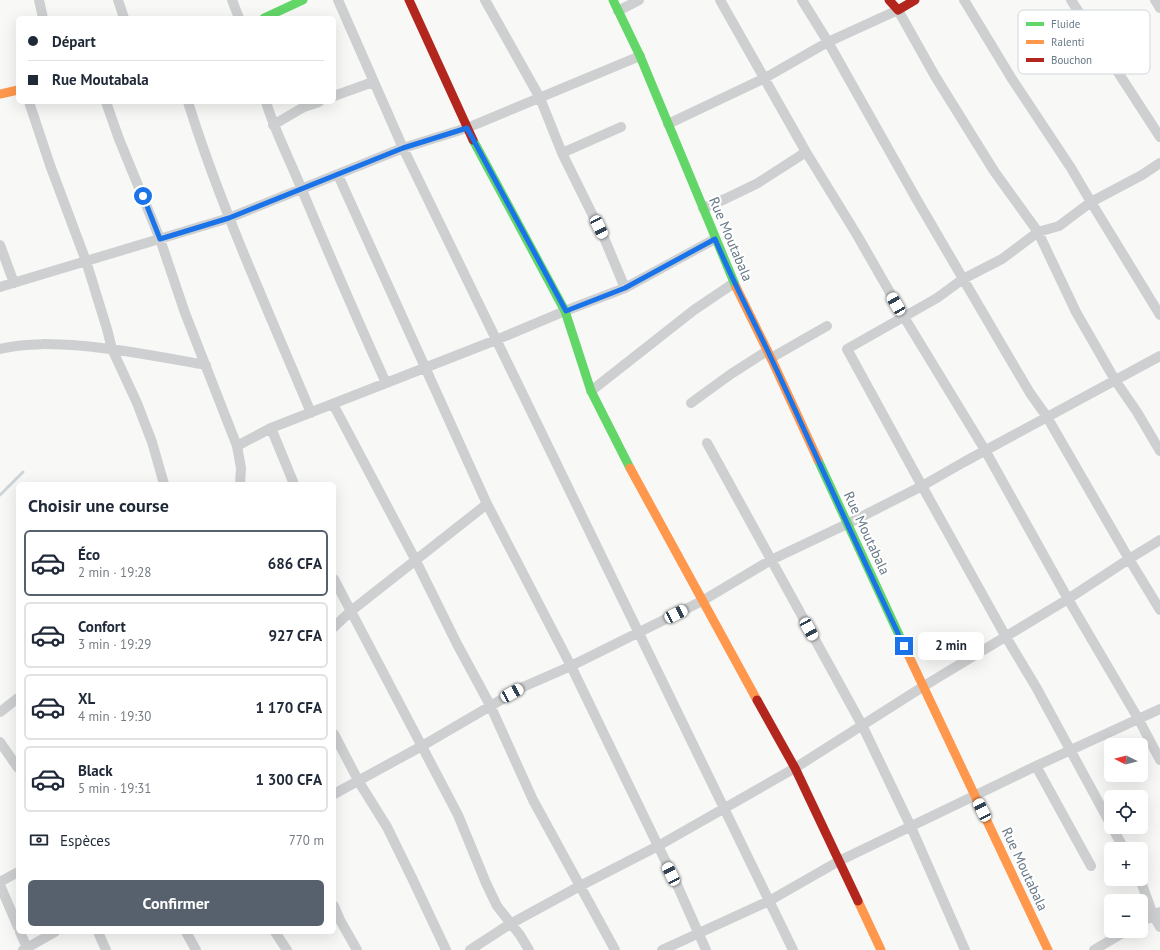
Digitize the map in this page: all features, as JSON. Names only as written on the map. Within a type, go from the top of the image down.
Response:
[{"type":"street","points":[[39,0],[43,16]]},
{"type":"street","points":[[118,0],[123,16]]},
{"type":"street","points":[[232,0],[238,16]]},
{"type":"street","points":[[268,16],[304,0]]},
{"type":"street","points":[[338,0],[403,148],[793,950]]},
{"type":"street","points":[[409,0],[467,128],[566,311],[591,391],[627,462],[702,601],[795,768],[881,950]]},
{"type":"street","points":[[485,0],[540,98],[562,153],[605,240],[625,288]]},
{"type":"street","name":"Rue Moutabala","points":[[613,0],[640,56],[734,283],[769,354],[846,524],[1048,950]]},
{"type":"street","points":[[618,12],[639,0]]},
{"type":"street","points":[[720,0],[806,152],[985,450],[1068,599],[1139,720],[1160,760]]},
{"type":"street","points":[[802,0],[828,42],[963,279],[1030,393],[1047,417],[1160,610]]},
{"type":"street","points":[[889,0],[898,10],[935,76],[994,171],[1038,232],[1076,312],[1115,380],[1137,412],[1160,451]]},
{"type":"street","points":[[668,124],[765,78],[828,42],[898,10],[915,0]]},
{"type":"street","points":[[964,0],[1012,79],[1071,168],[1160,316]]},
{"type":"street","points":[[1071,0],[1077,10]]},
{"type":"street","points":[[1155,0],[1160,8]]},
{"type":"street","points":[[0,287],[229,218],[403,148],[467,128],[640,56]]},
{"type":"street","points":[[1119,74],[1160,137]]},
{"type":"street","points":[[336,95],[373,82]]},
{"type":"street","points":[[0,94],[16,90]]},
{"type":"street","points":[[30,104],[86,261],[112,349],[140,409],[152,442],[163,482]]},
{"type":"street","points":[[107,104],[119,139],[160,239],[186,313],[237,446],[241,468],[240,482]]},
{"type":"street","points":[[189,104],[203,151],[229,218],[311,412]]},
{"type":"street","points":[[267,104],[273,125],[302,189],[354,314],[386,383]]},
{"type":"street","points":[[273,125],[313,104]]},
{"type":"street","points":[[562,153],[621,126]]},
{"type":"street","points":[[703,208],[725,200],[758,183],[806,152]]},
{"type":"street","points":[[1104,812],[847,349],[937,298],[963,279],[1002,259],[1038,232],[1059,226],[1091,202],[1142,175],[1160,163]]},
{"type":"street","points":[[338,175],[487,504],[571,666],[658,846],[706,950]]},
{"type":"street","points":[[237,446],[271,428],[625,288],[715,239]]},
{"type":"street","points":[[0,245],[14,283]]},
{"type":"street","points":[[591,391],[694,310],[734,283]]},
{"type":"street","points":[[691,403],[731,374],[827,326]]},
{"type":"street","points":[[0,349],[15,345],[45,343],[112,349],[206,364]]},
{"type":"street","points":[[336,793],[359,782],[523,687],[571,666],[702,601],[771,560],[922,486],[985,450],[1160,356]]},
{"type":"street","points":[[333,404],[490,705],[533,800],[615,950]]},
{"type":"street","points":[[271,428],[293,482]]},
{"type":"street","points":[[707,443],[862,725],[911,827],[965,950]]},
{"type":"street","points":[[336,625],[350,611],[487,504]]},
{"type":"street","points":[[470,950],[510,924],[658,846],[795,768],[924,686],[1068,599],[1160,540]]},
{"type":"street","points":[[336,583],[458,815],[497,906],[520,935],[529,950]]},
{"type":"street","points":[[0,712],[16,700]]},
{"type":"street","points":[[662,950],[769,901],[839,861],[1036,766],[1139,720],[1160,709]]},
{"type":"street","points":[[336,738],[359,782],[390,833],[446,950]]},
{"type":"street","points":[[0,742],[16,765]]},
{"type":"street","points":[[1036,766],[1091,866]]},
{"type":"street","points":[[0,882],[16,873]]},
{"type":"street","points":[[0,885],[16,922]]},
{"type":"street","points":[[1143,886],[1156,914],[1160,927]]},
{"type":"street","points":[[336,911],[357,950]]},
{"type":"street","points":[[21,934],[26,949],[52,934]]},
{"type":"street","points":[[99,934],[106,950]]},
{"type":"street","points":[[187,934],[196,950]]},
{"type":"street","points":[[276,934],[287,950]]},
{"type":"street","points":[[1094,950],[1114,938]]},
{"type":"waterway","points":[[0,495],[23,472]]},
{"type":"traffic: fast","points":[[268,16],[303,0]]},
{"type":"traffic: fast","points":[[613,0],[640,56],[736,287]]},
{"type":"traffic: fast","points":[[473,140],[565,311],[591,391],[630,468]]},
{"type":"traffic: fast","points":[[818,460],[906,650]]},
{"type":"traffic: slow","points":[[0,94],[16,90]]},
{"type":"traffic: slow","points":[[736,287],[771,358],[818,460]]},
{"type":"traffic: slow","points":[[630,468],[757,700]]},
{"type":"traffic: slow","points":[[906,650],[1048,950]]},
{"type":"traffic: slow","points":[[858,901],[881,950]]},
{"type":"traffic: jam","points":[[409,0],[473,140]]},
{"type":"traffic: jam","points":[[889,0],[898,10],[915,0]]},
{"type":"traffic: jam","points":[[757,700],[795,768],[858,901]]},
{"type":"route","points":[[143,196],[160,239],[229,218],[403,148],[467,128],[566,311],[625,288],[715,239],[734,283],[771,358],[846,524],[904,646]]}]
